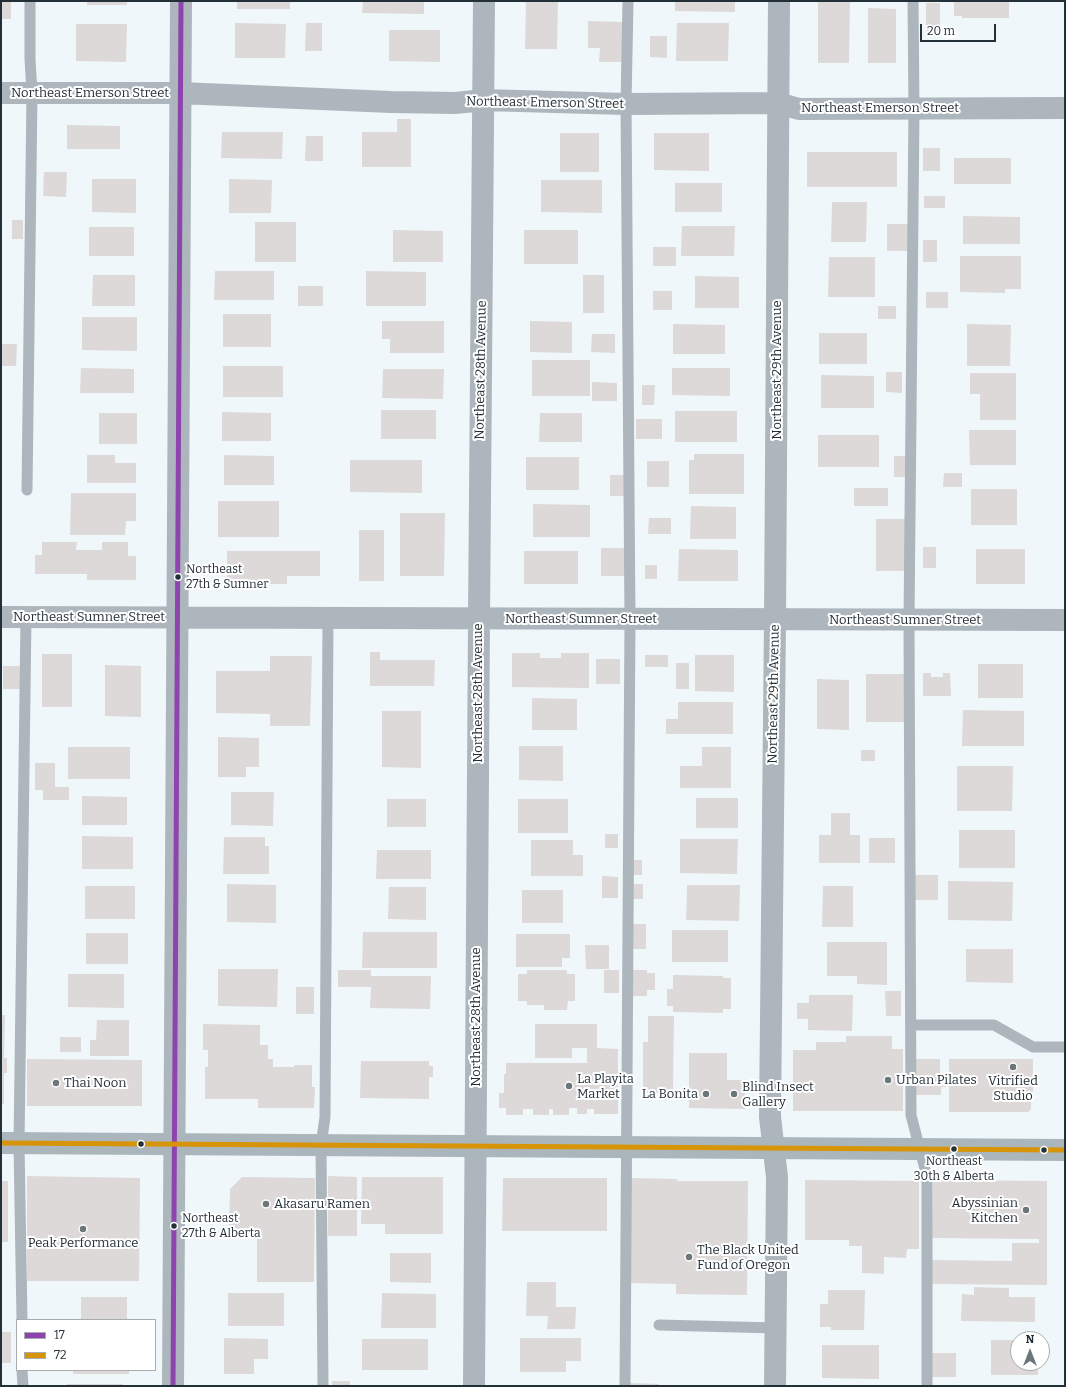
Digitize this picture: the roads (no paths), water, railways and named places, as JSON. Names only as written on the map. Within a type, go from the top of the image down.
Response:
[{"type":"street","points":[[173,1386],[176,617],[181,1]]},
{"type":"street","name":"Northeast 28th Avenue","points":[[474,1386],[484,1]]},
{"type":"street","name":"Northeast 29th Avenue","points":[[774,1386],[777,1177],[770,1109],[779,1]]},
{"type":"street","name":"Northeast Emerson Street","points":[[1,93],[180,94],[455,103],[484,100],[626,104],[778,103],[799,109],[1065,108]]},
{"type":"street","name":"Northeast Sumner Street","points":[[1,617],[630,620],[1065,620]]},
{"type":"street","points":[[10,1144],[1065,1150]]},
{"type":"lane","points":[[27,490],[32,93],[30,59],[30,1]]},
{"type":"lane","points":[[625,1386],[630,620],[626,104],[628,1]]},
{"type":"lane","points":[[913,1],[914,109],[909,620],[911,1115],[927,1177],[927,1386]]},
{"type":"lane","points":[[22,1319],[20,1174],[10,1144],[26,617]]},
{"type":"lane","points":[[323,1386],[321,1145],[325,1110],[328,618]]},
{"type":"lane","points":[[911,1025],[994,1025],[1033,1048],[1065,1048]]},
{"type":"lane","points":[[659,1325],[775,1328]]},
{"type":"lane","points":[[22,1371],[23,1386]]},
{"type":"place","name":"Northeast 27th & Sumner","points":[[178,577]]},
{"type":"place","name":"Vitrified Studio","points":[[1013,1067]]},
{"type":"place","name":"Urban Pilates","points":[[888,1080]]},
{"type":"place","name":"Thai Noon","points":[[56,1083]]},
{"type":"place","name":"La Playita Market","points":[[569,1086]]},
{"type":"place","name":"La Bonita","points":[[706,1094]]},
{"type":"place","name":"Blind Insect Gallery","points":[[734,1094]]},
{"type":"place","name":"Northeast 30th & Alberta","points":[[954,1149]]},
{"type":"place","name":"Akasaru Ramen","points":[[266,1204]]},
{"type":"place","name":"Abyssinian Kitchen","points":[[1026,1210]]},
{"type":"place","name":"Northeast 27th & Alberta","points":[[174,1226]]},
{"type":"place","name":"Peak Performance","points":[[83,1229]]},
{"type":"place","name":"The Black United Fund of Oregon","points":[[689,1257]]}]
